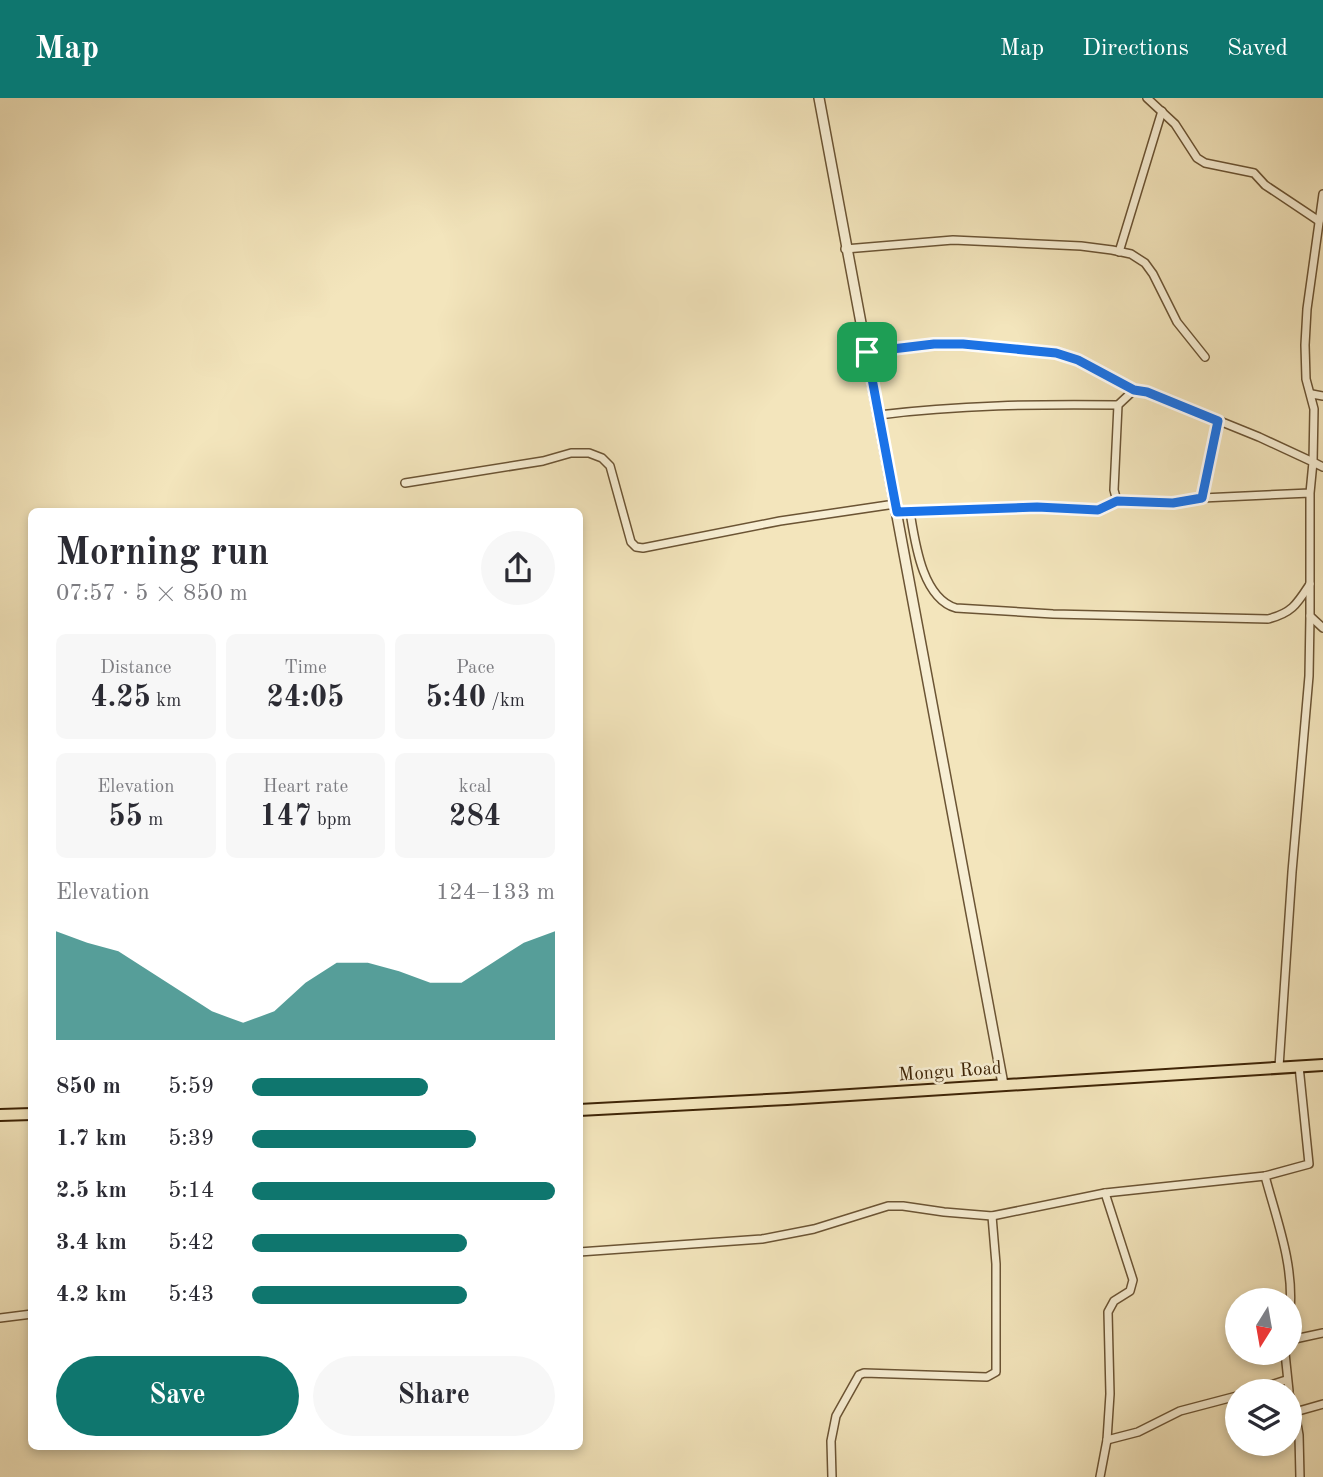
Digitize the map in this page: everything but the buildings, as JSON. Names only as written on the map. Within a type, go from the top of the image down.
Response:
[{"type":"main road","name":"Mongu Road","points":[[583,1110],[1323,1065]]},
{"type":"main road","points":[[0,1115],[28,1114]]},
{"type":"street","points":[[819,98],[845,249],[879,415],[1003,1084]]},
{"type":"street","points":[[1147,98],[1175,124],[1197,158],[1217,167],[1254,173],[1265,185],[1319,221]]},
{"type":"street","points":[[1119,251],[1162,111]]},
{"type":"street","points":[[1279,1067],[1290,898],[1310,676],[1310,494],[1314,409],[1306,379],[1305,345],[1323,194]]},
{"type":"street","points":[[845,249],[953,240],[1081,246],[1131,254],[1145,263],[1153,274],[1177,322],[1205,357]]},
{"type":"street","points":[[867,352],[934,344],[963,344],[1056,353],[1078,360],[1134,390],[1147,392],[1259,437],[1323,467]]},
{"type":"street","points":[[879,415],[981,406],[1118,405],[1134,390]]},
{"type":"street","points":[[1312,394],[1323,396]]},
{"type":"street","points":[[1117,501],[1114,490],[1118,405]]},
{"type":"street","points":[[1202,498],[1218,421]]},
{"type":"street","points":[[405,483],[543,461],[571,453],[589,453],[602,458],[610,466],[631,541],[636,547],[643,548],[780,522],[896,508],[910,512],[1037,507],[1098,510],[1117,501],[1173,503],[1202,498],[1310,494]]},
{"type":"street","points":[[910,512],[918,558],[937,597],[946,605],[956,608],[1053,614],[1268,619],[1284,615],[1297,605],[1310,584]]},
{"type":"street","points":[[1310,616],[1323,628]]},
{"type":"street","points":[[583,1252],[762,1238],[814,1230],[888,1206],[992,1216],[1105,1193],[1265,1176],[1308,1164],[1299,1066]]},
{"type":"street","points":[[1265,1176],[1289,1266],[1291,1288]]},
{"type":"street","points":[[1100,1477],[1107,1440],[1110,1368],[1108,1312],[1114,1301],[1130,1291],[1133,1280],[1105,1193]]},
{"type":"street","points":[[832,1477],[831,1441],[835,1416],[859,1375],[987,1377],[996,1372],[996,1264],[992,1216]]},
{"type":"street","points":[[0,1318],[28,1314]]},
{"type":"street","points":[[1302,1337],[1323,1333]]},
{"type":"street","points":[[1107,1440],[1138,1433],[1180,1411],[1225,1399]]},
{"type":"street","points":[[1302,1410],[1323,1404]]},
{"type":"street","points":[[1300,1456],[1300,1477]]},
{"type":"route","points":[[963,344],[1056,353],[1078,360],[1134,390],[1147,392],[1218,421],[1202,498],[1173,503],[1117,501],[1098,510],[1037,507],[897,512],[867,352],[904,346],[963,344]]}]
